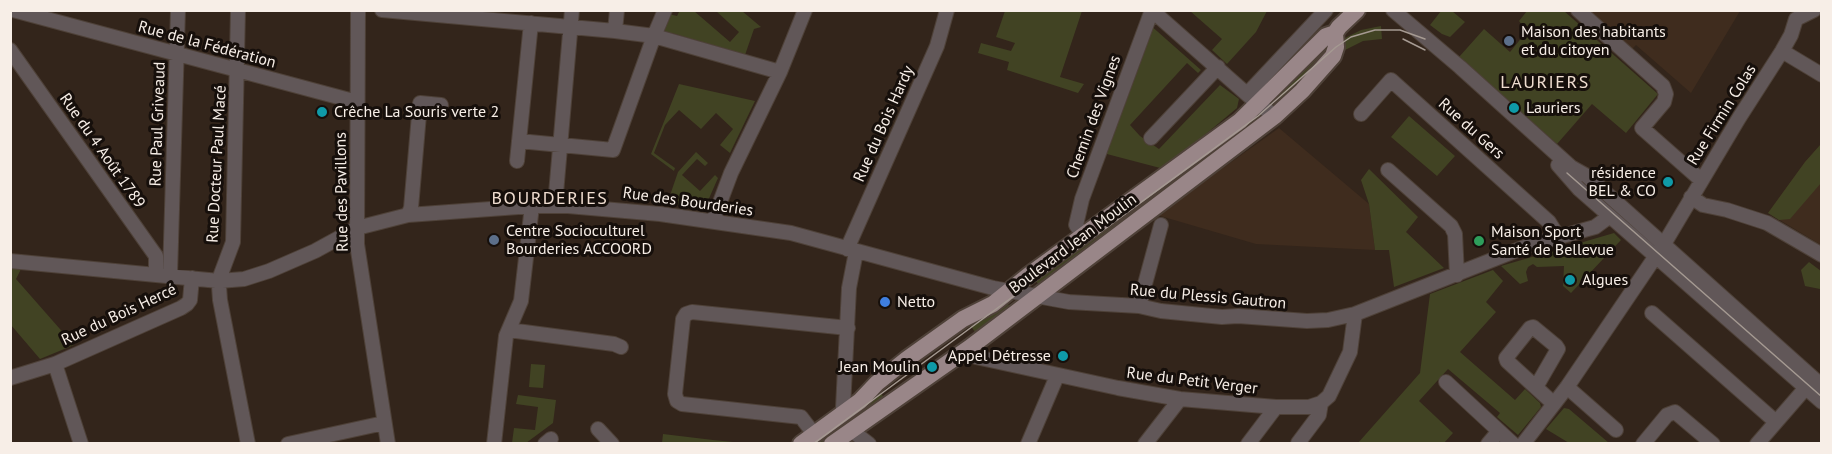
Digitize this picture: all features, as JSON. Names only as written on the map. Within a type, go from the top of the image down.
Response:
[{"type":"main road","name":"Boulevard Jean Moulin","points":[[832,444],[969,348],[1275,116],[1302,91],[1333,56],[1336,47],[1335,33],[1357,10]]},
{"type":"main road","name":"Boulevard Jean Moulin","points":[[808,439],[860,402],[877,383],[907,359],[963,319],[993,303],[1240,121],[1253,99],[1326,36],[1335,33]]},
{"type":"street","name":"Rue de la Fédération","points":[[13,10],[357,102]]},
{"type":"street","name":"Rue Paul Griveaud","points":[[163,275],[178,10]]},
{"type":"street","name":"Rue Docteur Paul Macé","points":[[219,281],[233,242],[238,10]]},
{"type":"street","name":"Rue des Pavillons","points":[[358,10],[357,244],[388,444]]},
{"type":"street","points":[[382,10],[654,36],[780,72]]},
{"type":"street","points":[[555,205],[572,10]]},
{"type":"street","points":[[615,31],[617,10]]},
{"type":"street","points":[[519,141],[613,150],[665,10]]},
{"type":"street","points":[[713,221],[731,173],[780,72],[805,10]]},
{"type":"street","name":"Rue du Bois Hardy","points":[[845,413],[843,408],[852,250],[937,46],[948,10]]},
{"type":"street","points":[[1253,99],[1326,10]]},
{"type":"street","points":[[1393,10],[1425,44],[1460,67],[1569,170],[1579,189],[1655,256],[1814,384]]},
{"type":"street","points":[[1578,10],[1664,86],[1666,94],[1664,102],[1642,128],[1701,180]]},
{"type":"street","name":"Rue Firmin Colas","points":[[1523,444],[1567,387],[1664,244],[1738,118],[1782,51],[1791,35],[1793,15],[1814,10]]},
{"type":"street","points":[[1154,12],[1275,116]]},
{"type":"street","name":"Chemin des Vignes","points":[[1083,235],[1076,225],[1082,199],[1154,12]]},
{"type":"street","points":[[517,161],[531,23]]},
{"type":"street","name":"Rue du 4 Août 1789","points":[[10,50],[156,256],[163,275]]},
{"type":"street","points":[[1782,51],[1821,75]]},
{"type":"street","points":[[1151,138],[1218,67]]},
{"type":"street","name":"Rue du Gers","points":[[1361,114],[1391,80],[1549,222],[1554,230],[1555,238]]},
{"type":"street","points":[[408,215],[411,208],[420,103],[441,105]]},
{"type":"street","points":[[1388,170],[1451,226],[1455,234],[1457,274]]},
{"type":"street","points":[[1569,170],[1587,176],[1664,244],[1814,384],[1821,402]]},
{"type":"street","points":[[1690,197],[1703,205],[1767,223],[1821,255]]},
{"type":"street","name":"Rue des Bourderies","points":[[357,228],[408,215],[555,205],[602,208],[791,233],[1009,291]]},
{"type":"street","points":[[494,444],[506,336],[521,301],[532,206]]},
{"type":"street","name":"Rue du Plessis Gautron","points":[[1009,291],[1083,304],[1140,306],[1161,311],[1222,317],[1238,316],[1293,321],[1328,320],[1354,314],[1519,249],[1595,227],[1610,216]]},
{"type":"street","points":[[1140,306],[1161,225]]},
{"type":"street","name":"Rue du Bois Hercé","points":[[10,378],[55,364],[187,304],[192,278],[219,281],[244,279],[315,251],[357,228]]},
{"type":"street","points":[[10,261],[192,278]]},
{"type":"street","points":[[219,281],[220,300],[248,444]]},
{"type":"street","points":[[808,439],[801,417],[682,404],[677,401],[675,394],[683,319],[686,314],[692,312],[848,328]]},
{"type":"street","points":[[1652,313],[1776,422]]},
{"type":"street","points":[[1298,443],[1319,415],[1321,403],[1329,396],[1350,352],[1354,314]]},
{"type":"street","points":[[509,330],[614,344],[621,347]]},
{"type":"street","name":"Rue du Petit Verger","points":[[969,348],[976,357],[1057,376],[1180,399],[1276,407],[1309,407],[1321,403]]},
{"type":"street","points":[[55,364],[81,444]]},
{"type":"street","points":[[1028,444],[1057,376]]},
{"type":"street","points":[[1446,382],[1513,444]]},
{"type":"street","points":[[1757,444],[1814,384]]},
{"type":"street","points":[[1536,387],[1554,404]]},
{"type":"street","points":[[1567,387],[1616,430]]},
{"type":"street","points":[[1145,444],[1180,399]]},
{"type":"street","points":[[1248,444],[1276,407]]},
{"type":"street","points":[[1643,444],[1671,412],[1679,414],[1713,444]]},
{"type":"street","points":[[288,444],[384,423]]},
{"type":"street","points":[[598,429],[612,444]]},
{"type":"street","points":[[851,430],[869,444]]},
{"type":"street","points":[[1488,444],[1499,431]]},
{"type":"shaded area","points":[[1586,11],[1740,11],[1691,93],[1636,45],[1631,50]]},
{"type":"shaded area","points":[[1279,128],[1369,204],[1375,250],[1256,244],[1157,215]]},
{"type":"shaded area","points":[[1821,144],[1821,245],[1768,213]]},
{"type":"green space","points":[[680,10],[694,11],[730,42],[739,32],[716,11],[742,11],[761,27],[754,29],[745,55],[664,32],[669,14],[677,16]]},
{"type":"green space","points":[[1217,10],[1267,11],[1256,32],[1227,64],[1212,50],[1222,39],[1190,11],[1215,12]]},
{"type":"green space","points":[[1005,11],[1082,11],[1060,77],[1084,84],[1078,93],[1007,70],[1009,62],[978,53],[981,43],[1011,51],[1015,43],[996,37]]},
{"type":"green space","points":[[1441,11],[1452,11],[1465,22],[1450,37],[1430,25]]},
{"type":"green space","points":[[1527,11],[1564,11],[1658,94],[1626,133],[1592,104],[1557,144],[1459,57],[1484,29],[1510,52],[1527,31],[1519,21]]},
{"type":"green space","points":[[1149,24],[1201,70],[1198,73],[1187,63],[1130,125],[1140,136],[1159,149],[1220,85],[1239,99],[1237,108],[1164,169],[1103,153]]},
{"type":"green space","points":[[1381,26],[1382,39],[1363,41],[1343,51],[1343,39],[1361,30]]},
{"type":"green space","points":[[1330,47],[1286,104],[1277,94]]},
{"type":"green space","points":[[679,84],[755,101],[730,153],[720,145],[733,129],[716,113],[701,129],[679,110],[665,125],[654,153],[675,168],[674,171],[651,154]]},
{"type":"green space","points":[[1409,116],[1455,156],[1437,176],[1391,137]]},
{"type":"green space","points":[[1821,144],[1821,183],[1790,219],[1779,220],[1768,213],[1805,162]]},
{"type":"green space","points":[[696,152],[708,163],[705,166],[697,159],[682,175],[700,191],[715,175],[718,178],[707,203],[698,207],[667,204],[678,172]]},
{"type":"green space","points":[[1369,169],[1418,217],[1406,232],[1444,268],[1394,287],[1389,250],[1375,250],[1369,204],[1361,180]]},
{"type":"green space","points":[[1170,177],[1176,185],[1039,285],[1033,277]]},
{"type":"green space","points":[[1614,233],[1621,240],[1571,293],[1563,286],[1564,266],[1537,267],[1533,264],[1526,272],[1528,281],[1520,284],[1501,266]]},
{"type":"green space","points":[[1809,262],[1821,271],[1820,289],[1805,286],[1801,270]]},
{"type":"green space","points":[[10,269],[21,269],[16,279],[74,345],[40,359],[11,325]]},
{"type":"green space","points":[[1493,270],[1503,281],[1486,302],[1496,312],[1460,352],[1515,400],[1525,389],[1540,403],[1541,407],[1518,435],[1497,417],[1500,413],[1448,369],[1419,401],[1453,433],[1444,443],[1358,443],[1420,373],[1430,294]]},
{"type":"green space","points":[[1004,298],[1010,307],[978,336],[967,321]]},
{"type":"green space","points":[[531,364],[545,365],[543,388],[529,387]]},
{"type":"green space","points":[[877,388],[888,403],[825,443],[809,444]]},
{"type":"green space","points":[[518,395],[556,400],[553,423],[526,443],[512,443],[514,428],[535,430],[538,407],[516,404]]},
{"type":"green space","points":[[1564,408],[1569,409],[1609,443],[1569,443],[1546,429]]},
{"type":"green space","points":[[663,434],[713,440],[743,443],[662,443]]},
{"type":"tram line","points":[[813,444],[1258,116],[1336,47],[1351,37],[1375,30],[1400,30],[1425,39]]},
{"type":"tram line","points":[[1403,39],[1425,50]]},
{"type":"tram line","points":[[1567,173],[1822,397]]},
{"type":"place","name":"Maison des habitants et du citoyen","points":[[1509,41]]},
{"type":"place","name":"Lauriers","points":[[1514,108]]},
{"type":"place","name":"Crêche La Souris verte 2","points":[[322,112]]},
{"type":"place","name":"résidence BEL & CO","points":[[1668,182]]},
{"type":"place","name":"Centre Socioculturel Bourderies ACCOORD","points":[[494,240]]},
{"type":"place","name":"Maison Sport Santé de Bellevue","points":[[1479,241]]},
{"type":"place","name":"Algues","points":[[1570,280]]},
{"type":"place","name":"Netto","points":[[885,302]]},
{"type":"place","name":"Appel Détresse","points":[[1063,356]]},
{"type":"place","name":"Jean Moulin","points":[[932,367]]},
{"type":"district","name":"LAURIERS","points":[[1545,83]]},
{"type":"district","name":"BOURDERIES","points":[[550,199]]}]
